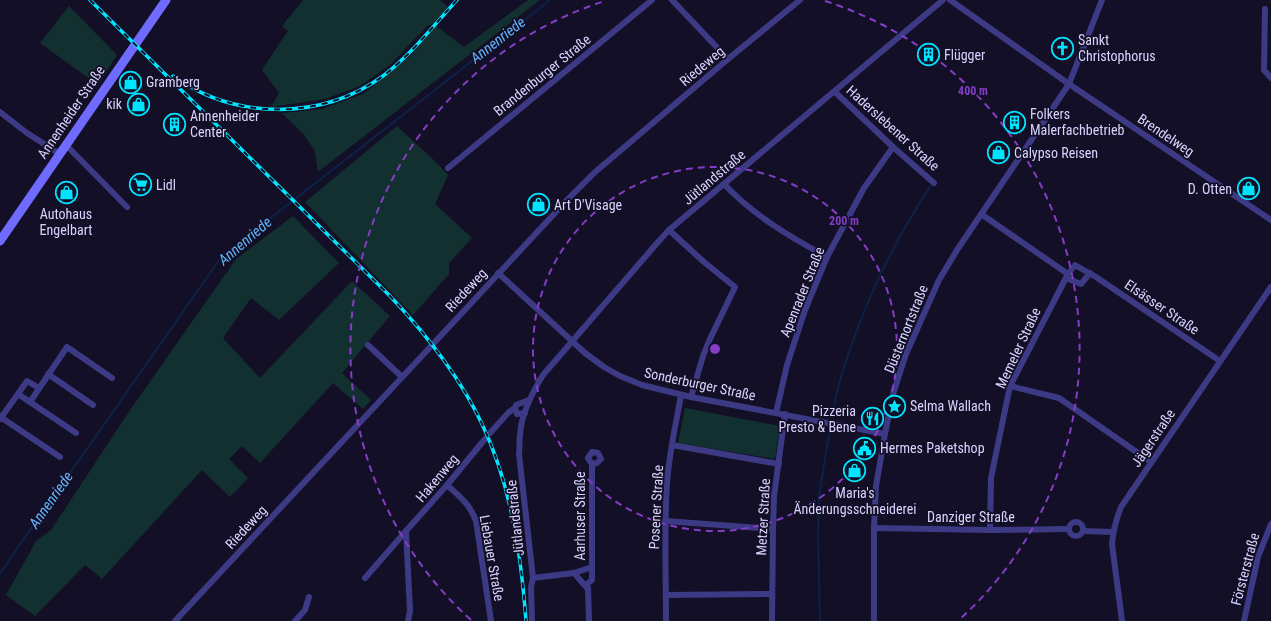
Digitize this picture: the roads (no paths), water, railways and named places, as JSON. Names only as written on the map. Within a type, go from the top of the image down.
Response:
[{"type":"street","name":"Annenheider Straße","points":[[0,241],[166,0]]},
{"type":"street","name":"Brandenburger Straße","points":[[448,168],[652,0]]},
{"type":"street","points":[[672,0],[728,58]]},
{"type":"street","name":"Riedeweg","points":[[175,621],[498,273],[594,173],[728,58],[800,0]]},
{"type":"street","name":"Jütlandstraße","points":[[532,621],[531,587],[533,578],[519,436],[530,400],[543,375],[670,230],[943,0]]},
{"type":"street","name":"Brendelweg","points":[[950,0],[1069,84],[1271,220]]},
{"type":"street","name":"Düsternortstraße","points":[[874,621],[874,528],[876,486],[893,394],[906,354],[939,280],[981,214],[1069,84],[1102,0]]},
{"type":"street","points":[[1265,9],[1264,70],[1271,78]]},
{"type":"street","name":"Haderslebener Straße","points":[[835,92],[893,147],[934,183]]},
{"type":"street","points":[[0,112],[26,132],[60,154]]},
{"type":"street","points":[[66,145],[127,207]]},
{"type":"street","name":"Apenrader Straße","points":[[776,413],[787,365],[805,310],[827,257],[864,188],[893,147]]},
{"type":"street","points":[[724,184],[736,197],[795,240],[827,257]]},
{"type":"street","points":[[981,214],[1067,276],[1081,284],[1090,273]]},
{"type":"street","points":[[670,230],[704,262],[735,287],[703,356],[691,397]]},
{"type":"street","name":"Elsässer Straße","points":[[1067,276],[1075,266],[1090,273],[1220,361]]},
{"type":"street","name":"Sonderburger Straße","points":[[498,273],[585,353],[604,367],[620,376],[642,385],[681,395],[885,434]]},
{"type":"street","name":"Memeler Straße","points":[[990,530],[991,478],[1010,386],[1067,276]]},
{"type":"street","name":"Jägerstraße","points":[[1122,621],[1113,554],[1113,532],[1115,521],[1121,507],[1271,286]]},
{"type":"street","points":[[368,345],[402,377]]},
{"type":"street","points":[[30,402],[67,347],[112,378]]},
{"type":"street","points":[[48,374],[93,404]]},
{"type":"street","points":[[39,388],[27,381],[1,418],[60,457]]},
{"type":"street","points":[[1010,386],[1059,398],[1151,462]]},
{"type":"street","points":[[18,394],[76,433]]},
{"type":"street","name":"Posener Straße","points":[[666,621],[667,482],[681,395]]},
{"type":"street","points":[[490,432],[514,408],[516,404],[530,400]]},
{"type":"street","points":[[514,408],[517,414],[525,413]]},
{"type":"street","name":"Metzer Straße","points":[[772,621],[774,496],[785,414]]},
{"type":"street","name":"Hakenweg","points":[[365,578],[447,485],[485,439]]},
{"type":"street","points":[[672,445],[779,464]]},
{"type":"street","name":"Aarhuser Straße","points":[[590,621],[588,584],[592,580],[592,464]]},
{"type":"street","name":"Liebauer Straße","points":[[447,485],[466,502],[476,521],[491,621]]},
{"type":"street","points":[[666,521],[773,529]]},
{"type":"street","name":"Danziger Straße","points":[[1068,529],[1072,523],[1076,522],[1080,523],[1083,527],[1083,531]]},
{"type":"street","name":"Försterstraße","points":[[1244,621],[1258,556],[1271,524]]},
{"type":"street","name":"Danziger Straße","points":[[874,528],[990,530],[1068,529]]},
{"type":"street","name":"Danziger Straße","points":[[1068,529],[1070,534],[1074,536],[1078,536],[1083,531],[1113,532]]},
{"type":"street","points":[[406,531],[410,611],[408,621]]},
{"type":"street","name":"Aarhuser Straße","points":[[533,578],[574,573],[592,567]]},
{"type":"street","name":"Aarhuser Straße","points":[[574,573],[588,589]]},
{"type":"street","points":[[666,595],[772,594]]},
{"type":"street","points":[[295,621],[305,610],[309,597]]},
{"type":"waterway","name":"Annenriede","points":[[0,573],[222,256],[550,0]]},
{"type":"waterway","points":[[832,417],[845,363],[874,289],[900,236],[932,184]]},
{"type":"waterway","points":[[820,621],[818,539],[819,496],[830,428]]},
{"type":"railway","points":[[90,0],[390,296],[416,325],[453,373],[482,424],[500,471],[518,545],[526,621]]},
{"type":"railway","points":[[173,76],[197,90],[223,101],[250,107],[278,109],[306,107],[333,101],[359,91],[393,68],[412,50],[457,0]]},
{"type":"place","name":"Sankt Christophorus","points":[[1062,48]]},
{"type":"place","name":"Flügger","points":[[928,55]]},
{"type":"place","name":"Gramberg","points":[[130,82]]},
{"type":"place","name":"kik","points":[[138,104]]},
{"type":"place","name":"Folkers Malerfachbetrieb","points":[[1014,122]]},
{"type":"place","name":"Annenheider Center","points":[[174,124]]},
{"type":"place","name":"Calypso Reisen","points":[[999,153]]},
{"type":"place","name":"Lidl","points":[[140,185]]},
{"type":"place","name":"D. Otten","points":[[1248,189]]},
{"type":"place","name":"Autohaus Engelbart","points":[[66,192]]},
{"type":"place","name":"Art D'Visage","points":[[538,205]]},
{"type":"place","name":"Selma Wallach","points":[[895,406]]},
{"type":"place","name":"Pizzeria Presto & Bene","points":[[872,419]]},
{"type":"place","name":"Hermes Paketshop","points":[[865,448]]},
{"type":"place","name":"Maria's Änderungsschneiderei","points":[[855,471]]}]
